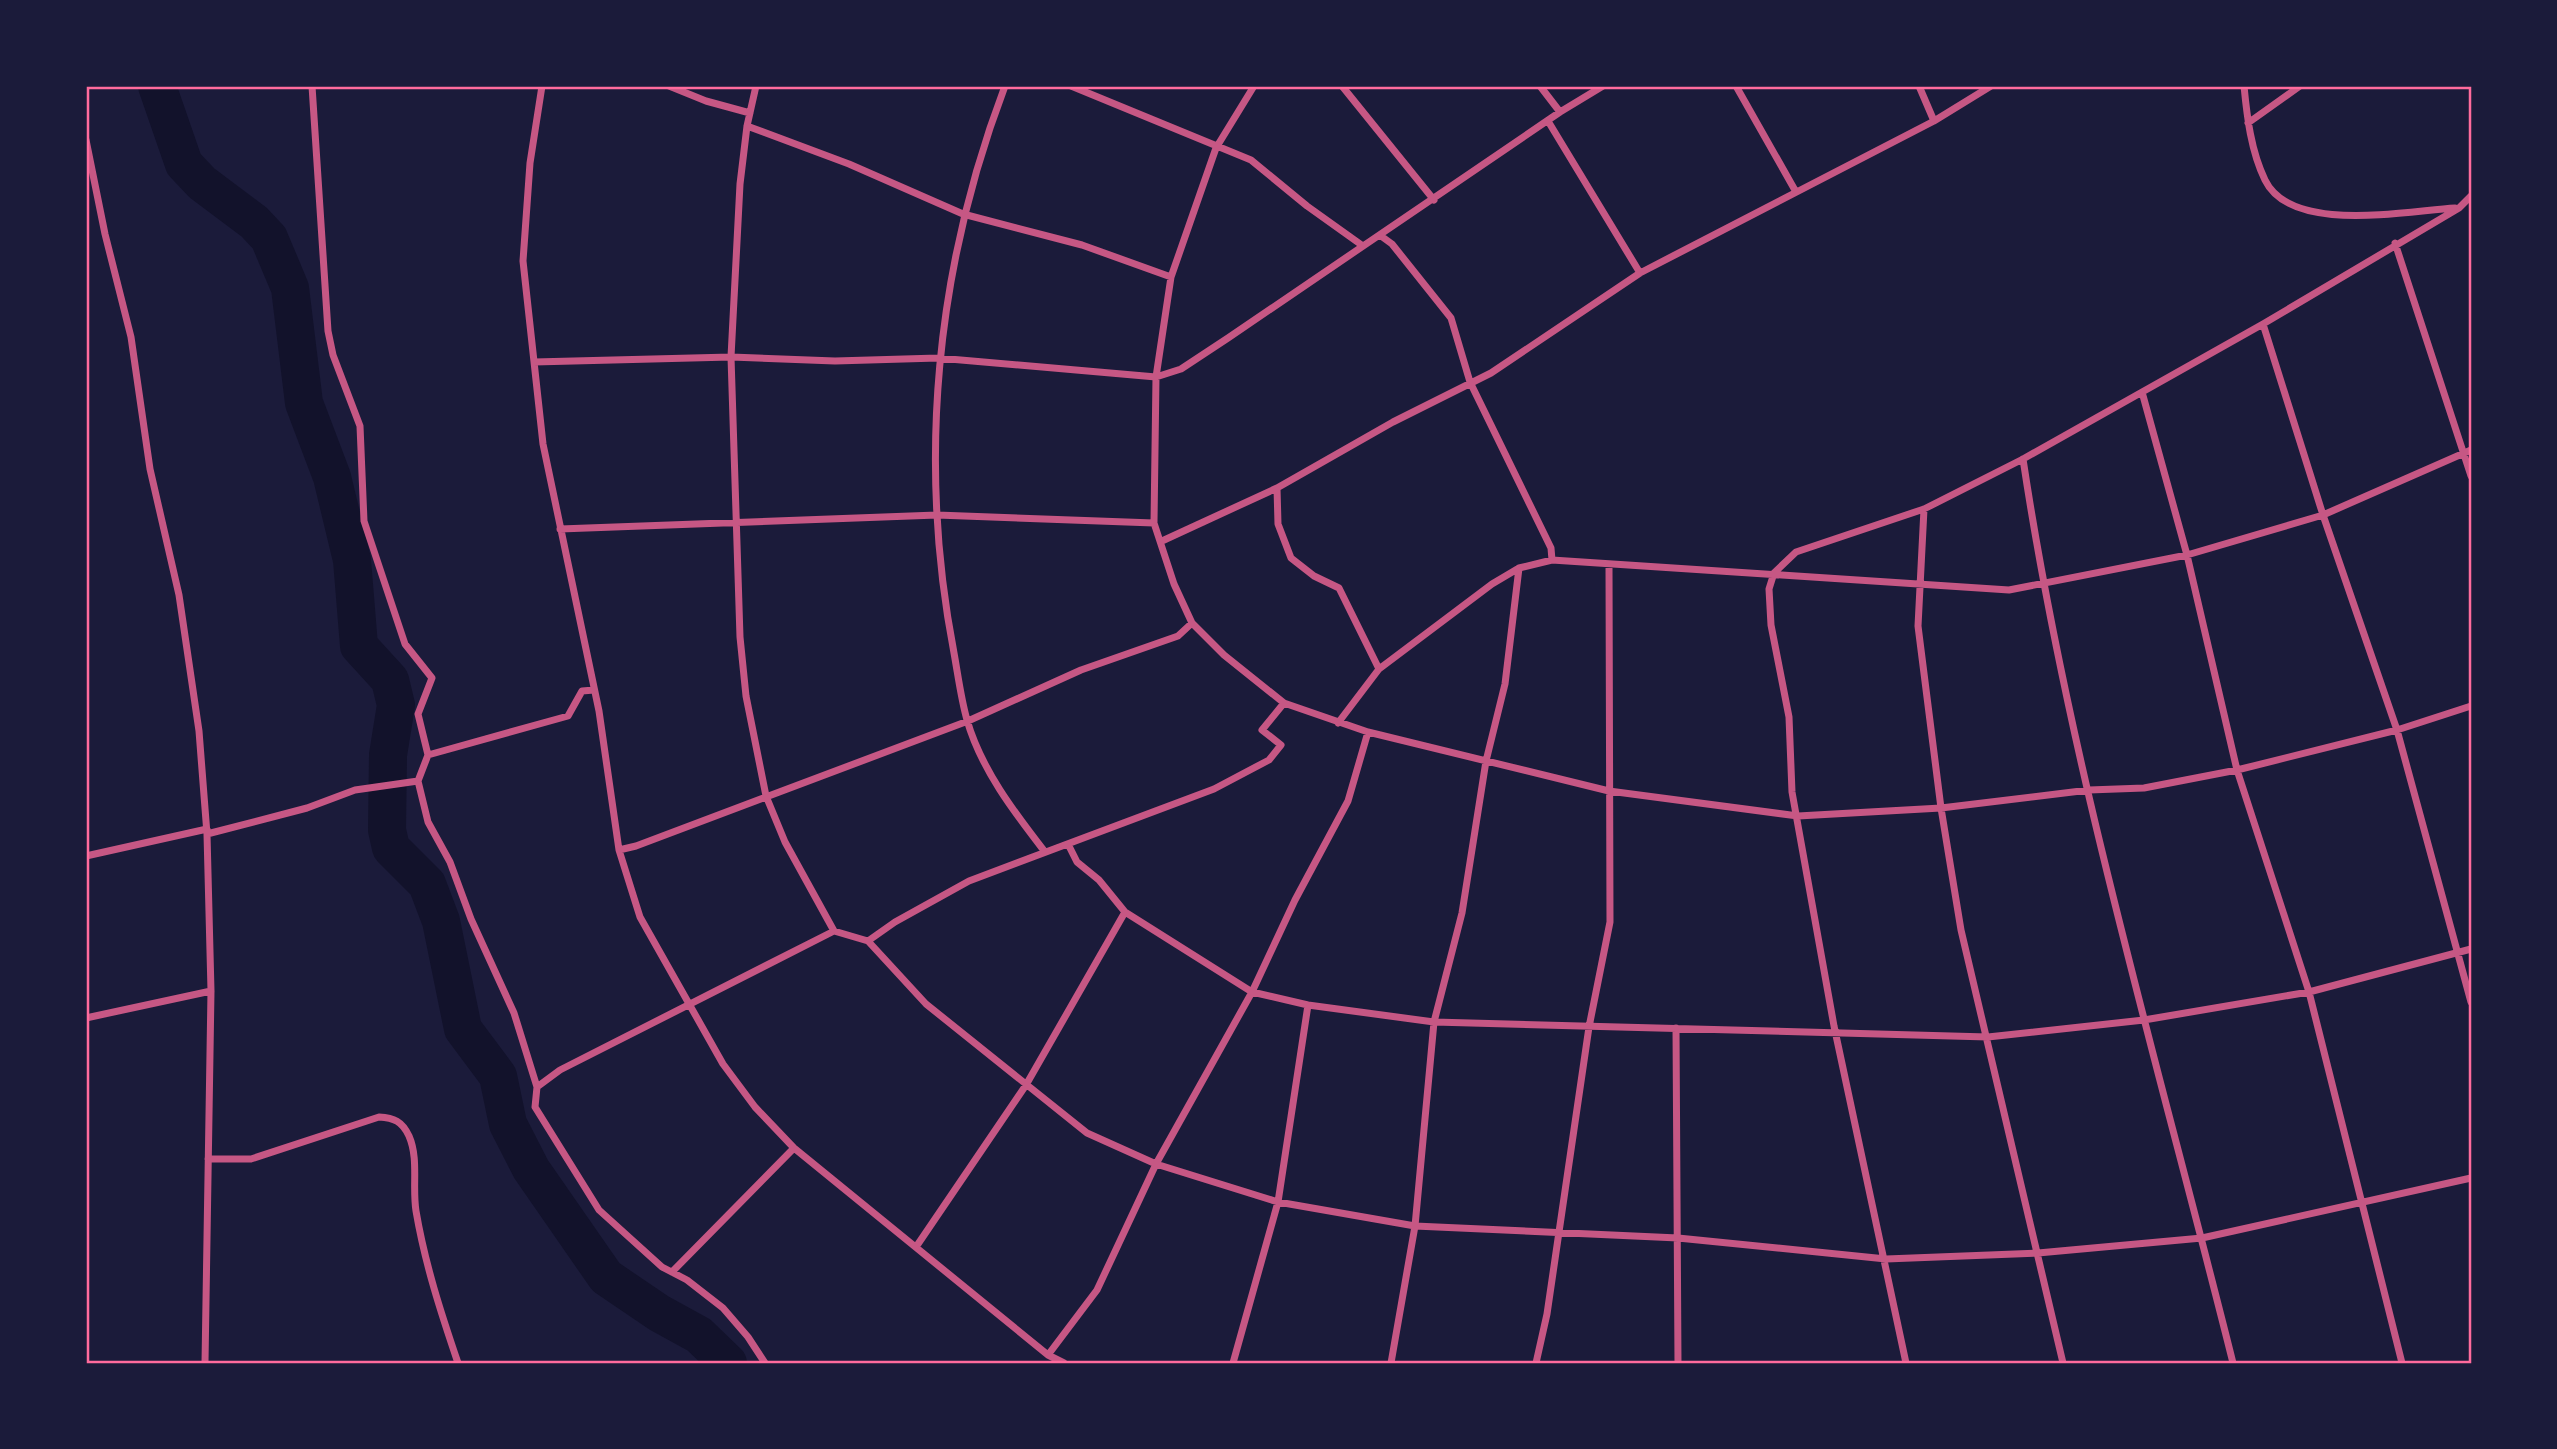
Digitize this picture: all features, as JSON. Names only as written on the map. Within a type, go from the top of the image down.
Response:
[{"type":"street","points":[[312,86],[328,331],[333,355],[360,426],[365,521],[405,644],[432,678],[418,713],[428,755],[418,781],[428,822],[450,862],[471,919],[514,1013],[537,1087],[535,1107],[599,1210],[662,1267],[723,1308],[748,1337],[765,1363]]},
{"type":"street","points":[[542,86],[530,163],[523,261],[543,444],[594,690],[619,850],[640,917],[723,1064],[755,1107],[794,1148],[1048,1355],[1064,1363]]},
{"type":"street","points":[[669,86],[706,101],[750,113]]},
{"type":"street","points":[[756,86],[747,126],[740,184],[731,358],[734,522],[745,685],[766,796],[785,842],[834,931],[868,942],[926,1004],[1087,1133],[1156,1164],[1278,1202],[1415,1226],[1559,1235],[1678,1238],[1886,1259],[2038,1253],[2202,1238],[2471,1178]]},
{"type":"street","points":[[1004,86],[981,148],[963,214],[938,358],[937,515],[940,583],[968,721],[1008,805],[1045,852]]},
{"type":"street","points":[[1070,86],[1216,148],[1251,160],[1307,206],[1363,246]]},
{"type":"street","points":[[1254,86],[1216,148],[1171,277],[1156,377],[1154,523],[1174,584],[1192,623],[1224,655],[1284,703],[1368,732],[1609,791],[1798,816],[1941,808],[2088,790],[2144,788],[2237,770],[2397,730],[2471,706]]},
{"type":"street","points":[[1342,86],[1434,200]]},
{"type":"street","points":[[1540,86],[1560,112]]},
{"type":"street","points":[[534,362],[938,358],[1156,377],[1181,369],[1381,236],[1560,112],[1604,86]]},
{"type":"street","points":[[1736,86],[1796,192]]},
{"type":"street","points":[[1919,86],[1934,121]]},
{"type":"street","points":[[1162,541],[1277,488],[1491,373],[1640,273],[1934,121],[1992,86]]},
{"type":"street","points":[[2244,86],[2248,123],[2265,180],[2279,198],[2295,208],[2324,216],[2459,208]]},
{"type":"street","points":[[2248,123],[2301,86]]},
{"type":"street","points":[[1548,121],[1640,273]]},
{"type":"street","points":[[747,126],[849,164],[963,214],[1082,246],[1171,277]]},
{"type":"street","points":[[86,141],[105,234],[131,337],[150,469],[179,595],[199,731],[207,832],[211,991],[205,1363]]},
{"type":"street","points":[[1906,1363],[1836,1031],[1792,792],[1789,717],[1771,625],[1769,589],[1774,573],[1796,552],[1924,509],[2023,459],[2263,324],[2395,243],[2459,208],[2471,196]]},
{"type":"street","points":[[1381,236],[1392,244],[1428,290],[1445,306],[1470,382],[1551,548],[1552,560]]},
{"type":"street","points":[[2395,243],[2467,451],[2471,477]]},
{"type":"street","points":[[2263,324],[2323,515],[2397,730],[2471,1002]]},
{"type":"street","points":[[2142,392],[2187,555],[2237,770],[2309,992],[2402,1363]]},
{"type":"street","points":[[1338,723],[1379,669],[1492,584],[1519,568],[1552,560],[2009,590],[2187,555],[2323,515],[2467,451]]},
{"type":"street","points":[[2023,459],[2042,585],[2088,790],[2144,1020],[2233,1363]]},
{"type":"street","points":[[1277,488],[1278,524],[1291,558],[1314,576],[1339,588],[1379,669]]},
{"type":"street","points":[[1924,509],[1918,626],[1941,808],[1961,930],[2063,1363]]},
{"type":"street","points":[[560,529],[937,515],[1154,523]]},
{"type":"street","points":[[1536,1363],[1559,1235],[1590,1027],[1610,922],[1609,565]]},
{"type":"street","points":[[1391,1363],[1415,1226],[1434,1022],[1462,913],[1486,761],[1505,684],[1519,568]]},
{"type":"street","points":[[619,850],[636,846],[968,721],[1081,670],[1178,636],[1192,623]]},
{"type":"street","points":[[428,755],[568,716],[582,691],[594,690]]},
{"type":"street","points":[[868,942],[895,922],[969,881],[1214,789],[1269,760],[1281,746],[1262,730],[1284,703]]},
{"type":"street","points":[[1048,1355],[1097,1290],[1156,1164],[1252,992],[1295,900],[1348,801],[1368,732]]},
{"type":"street","points":[[86,856],[207,832],[369,788],[418,781]]},
{"type":"street","points":[[1068,844],[1077,862],[1100,880],[1125,912],[1252,992],[1308,1005],[1434,1022],[1988,1037],[2144,1020],[2309,992],[2471,949]]},
{"type":"street","points":[[916,1247],[1026,1085],[1125,912]]},
{"type":"street","points":[[537,1087],[560,1070],[834,931]]},
{"type":"street","points":[[86,1018],[211,991]]},
{"type":"street","points":[[1233,1363],[1278,1202],[1308,1005]]},
{"type":"street","points":[[1676,1028],[1674,1164],[1678,1238],[1678,1363]]},
{"type":"street","points":[[208,1159],[251,1159],[379,1117],[393,1118],[402,1125],[414,1148],[416,1209],[432,1290],[458,1363]]},
{"type":"street","points":[[672,1272],[794,1148]]},
{"type":"waterway","points":[[157,86],[184,164],[202,183],[254,222],[269,238],[290,288],[304,403],[332,477],[352,560],[359,646],[390,680],[396,705],[388,755],[387,830],[391,848],[427,884],[441,921],[463,1029],[498,1076],[508,1124],[531,1169],[606,1277],[659,1313],[699,1335],[728,1363]]}]
